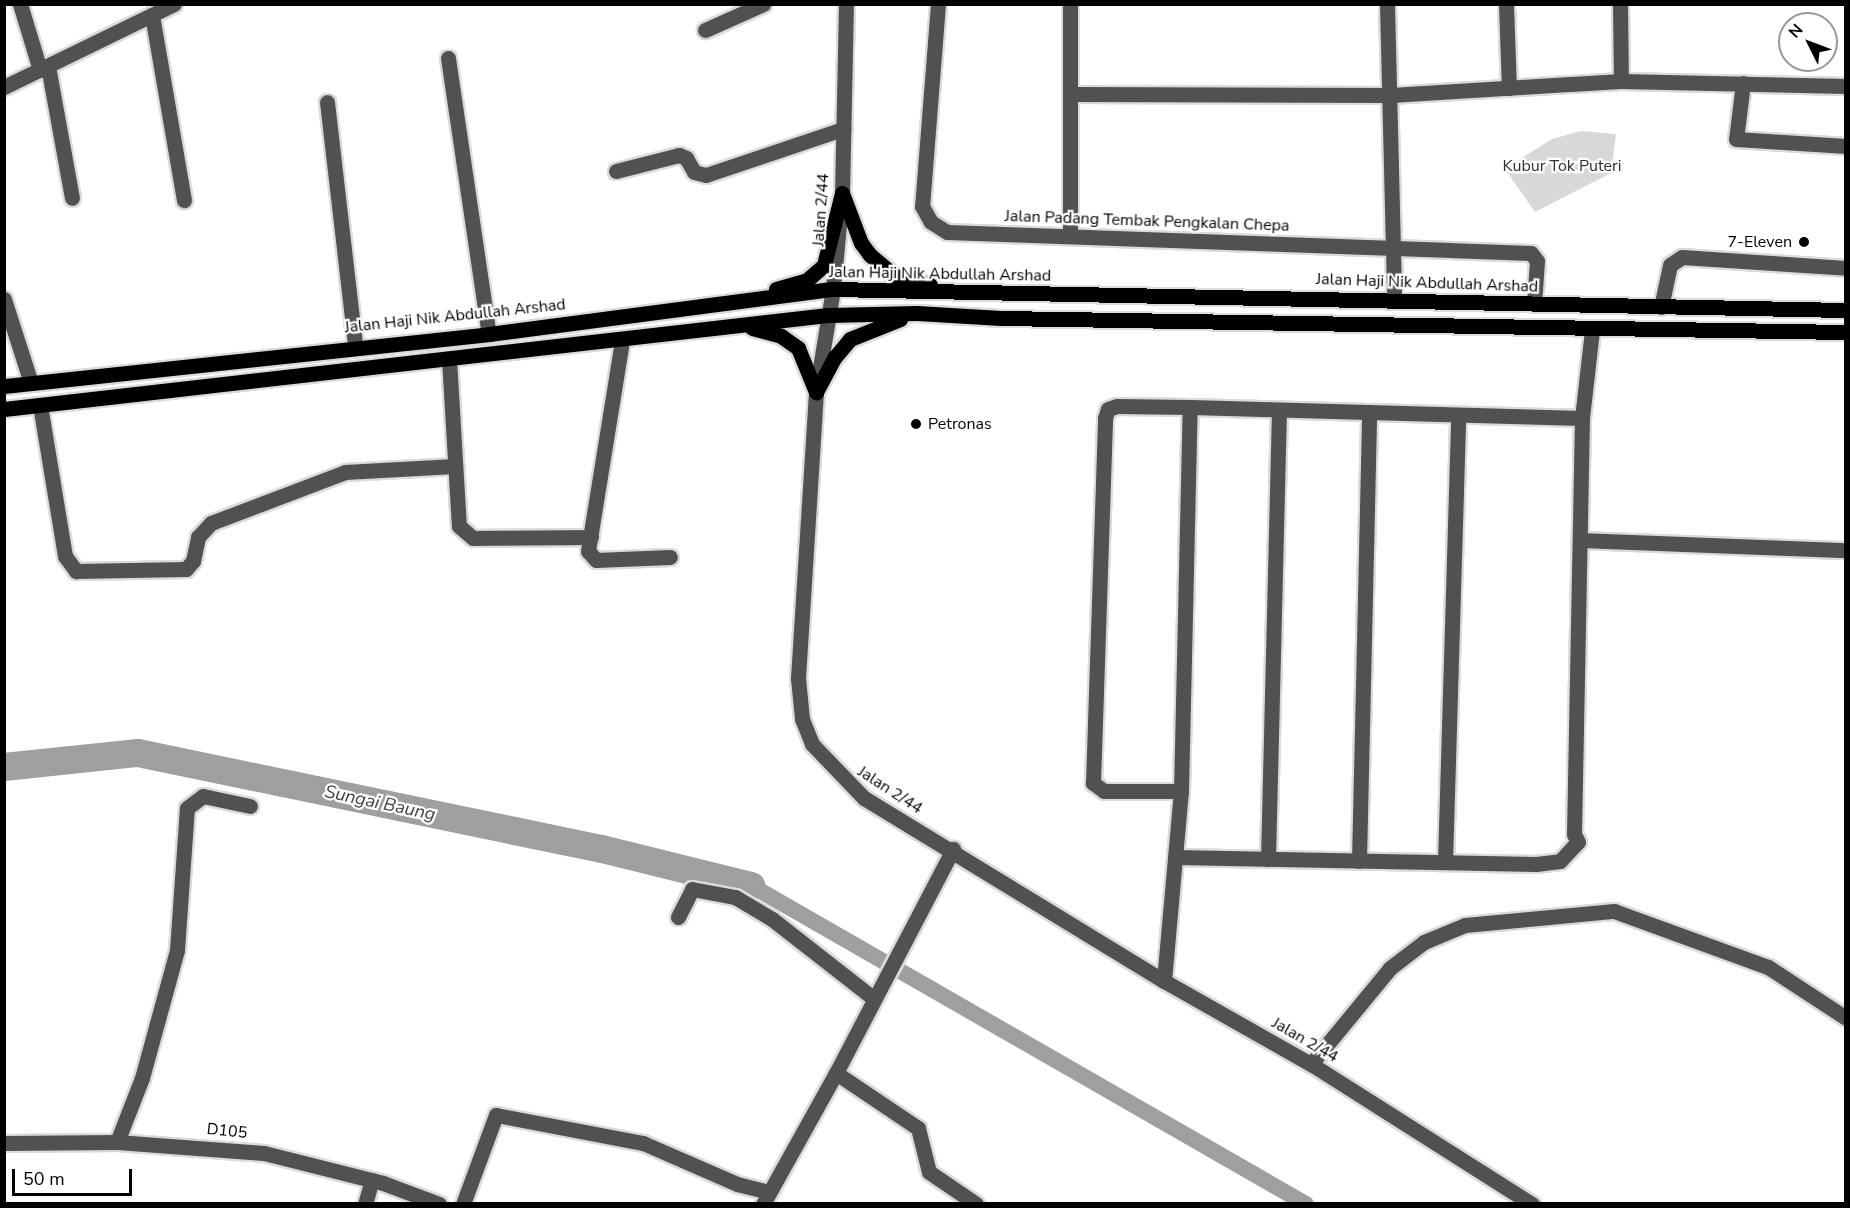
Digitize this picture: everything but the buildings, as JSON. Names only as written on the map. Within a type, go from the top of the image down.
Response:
[{"type":"main road","points":[[842,193],[861,243],[880,266],[895,276],[950,291]]},
{"type":"main road","points":[[739,301],[817,273],[829,256],[842,193]]},
{"type":"main road","name":"Jalan Haji Nik Abdullah Arshad","points":[[4,386],[355,345],[489,334],[833,289],[1845,310]]},
{"type":"main road","points":[[816,392],[835,357],[850,339],[861,332],[917,313]]},
{"type":"main road","points":[[4,409],[622,341],[828,315],[917,313],[1592,330],[1845,332]]},
{"type":"main road","points":[[745,326],[790,341],[805,359],[816,392]]},
{"type":"street","points":[[20,4],[44,68],[72,198]]},
{"type":"street","points":[[4,87],[174,4]]},
{"type":"street","points":[[705,30],[763,4]]},
{"type":"street","name":"Jalan 2/44","points":[[846,4],[842,193],[833,289],[816,392],[798,678],[802,719],[812,744],[845,782],[864,798],[953,849],[1164,981],[1311,1064],[1532,1203]]},
{"type":"street","name":"Jalan Padang Tembak Pengkalan Chepa","points":[[938,4],[922,206],[931,222],[947,232],[1531,253],[1537,261],[1534,304]]},
{"type":"street","points":[[1070,4],[1070,236]]},
{"type":"street","points":[[1387,4],[1391,96],[1394,299]]},
{"type":"street","points":[[1506,4],[1509,88]]},
{"type":"street","points":[[1620,4],[1621,81]]},
{"type":"street","points":[[152,15],[184,200]]},
{"type":"street","points":[[448,58],[484,281],[489,334]]},
{"type":"street","points":[[1070,94],[1391,96],[1621,81],[1845,86]]},
{"type":"street","points":[[1743,83],[1736,139],[1845,146]]},
{"type":"street","points":[[327,102],[355,345]]},
{"type":"street","points":[[616,171],[679,155],[686,158],[694,172],[706,175],[843,129]]},
{"type":"street","points":[[1661,307],[1670,265],[1682,257],[1845,268]]},
{"type":"street","points":[[4,299],[31,383]]},
{"type":"street","points":[[1175,857],[1553,863],[1563,859],[1578,842],[1574,834],[1582,418],[1592,330]]},
{"type":"street","points":[[622,341],[588,552],[596,560],[670,557]]},
{"type":"street","points":[[449,359],[459,526],[473,538],[591,537]]},
{"type":"street","points":[[40,405],[65,556],[75,571],[186,569],[193,561],[198,537],[211,523],[345,472],[455,466]]},
{"type":"street","points":[[1181,790],[1104,791],[1095,787],[1092,778],[1106,413],[1117,406],[1582,418]]},
{"type":"street","points":[[1164,981],[1181,790],[1190,407]]},
{"type":"street","points":[[1268,859],[1279,410]]},
{"type":"street","points":[[1359,861],[1369,412]]},
{"type":"street","points":[[1445,862],[1458,415]]},
{"type":"street","points":[[1580,540],[1845,550]]},
{"type":"street","points":[[117,1142],[142,1078],[177,950],[187,808],[203,796],[250,806]]},
{"type":"street","points":[[463,1203],[496,1116],[643,1143],[766,1198],[836,1073],[953,849]]},
{"type":"street","points":[[678,917],[692,890],[735,897],[772,919],[873,999]]},
{"type":"street","points":[[1311,1064],[1390,968],[1424,942],[1465,926],[1614,911],[1768,967],[1845,1018]]},
{"type":"street","points":[[836,1073],[918,1128],[929,1172],[976,1203]]},
{"type":"street","name":"D105","points":[[4,1143],[117,1142],[264,1153],[372,1180],[439,1203]]},
{"type":"street","points":[[364,1203],[372,1180]]},
{"type":"green space","name":"Kubur Tok Puteri","points":[[1581,131],[1616,134],[1611,173],[1535,212],[1505,169],[1552,139]]},
{"type":"waterway","name":"Sungai Baung","points":[[4,767],[138,753],[602,849],[752,886]]},
{"type":"waterway","points":[[752,886],[1306,1204]]},
{"type":"place","name":"7-Eleven","points":[[1804,242]]},
{"type":"place","name":"Petronas","points":[[916,424]]}]
